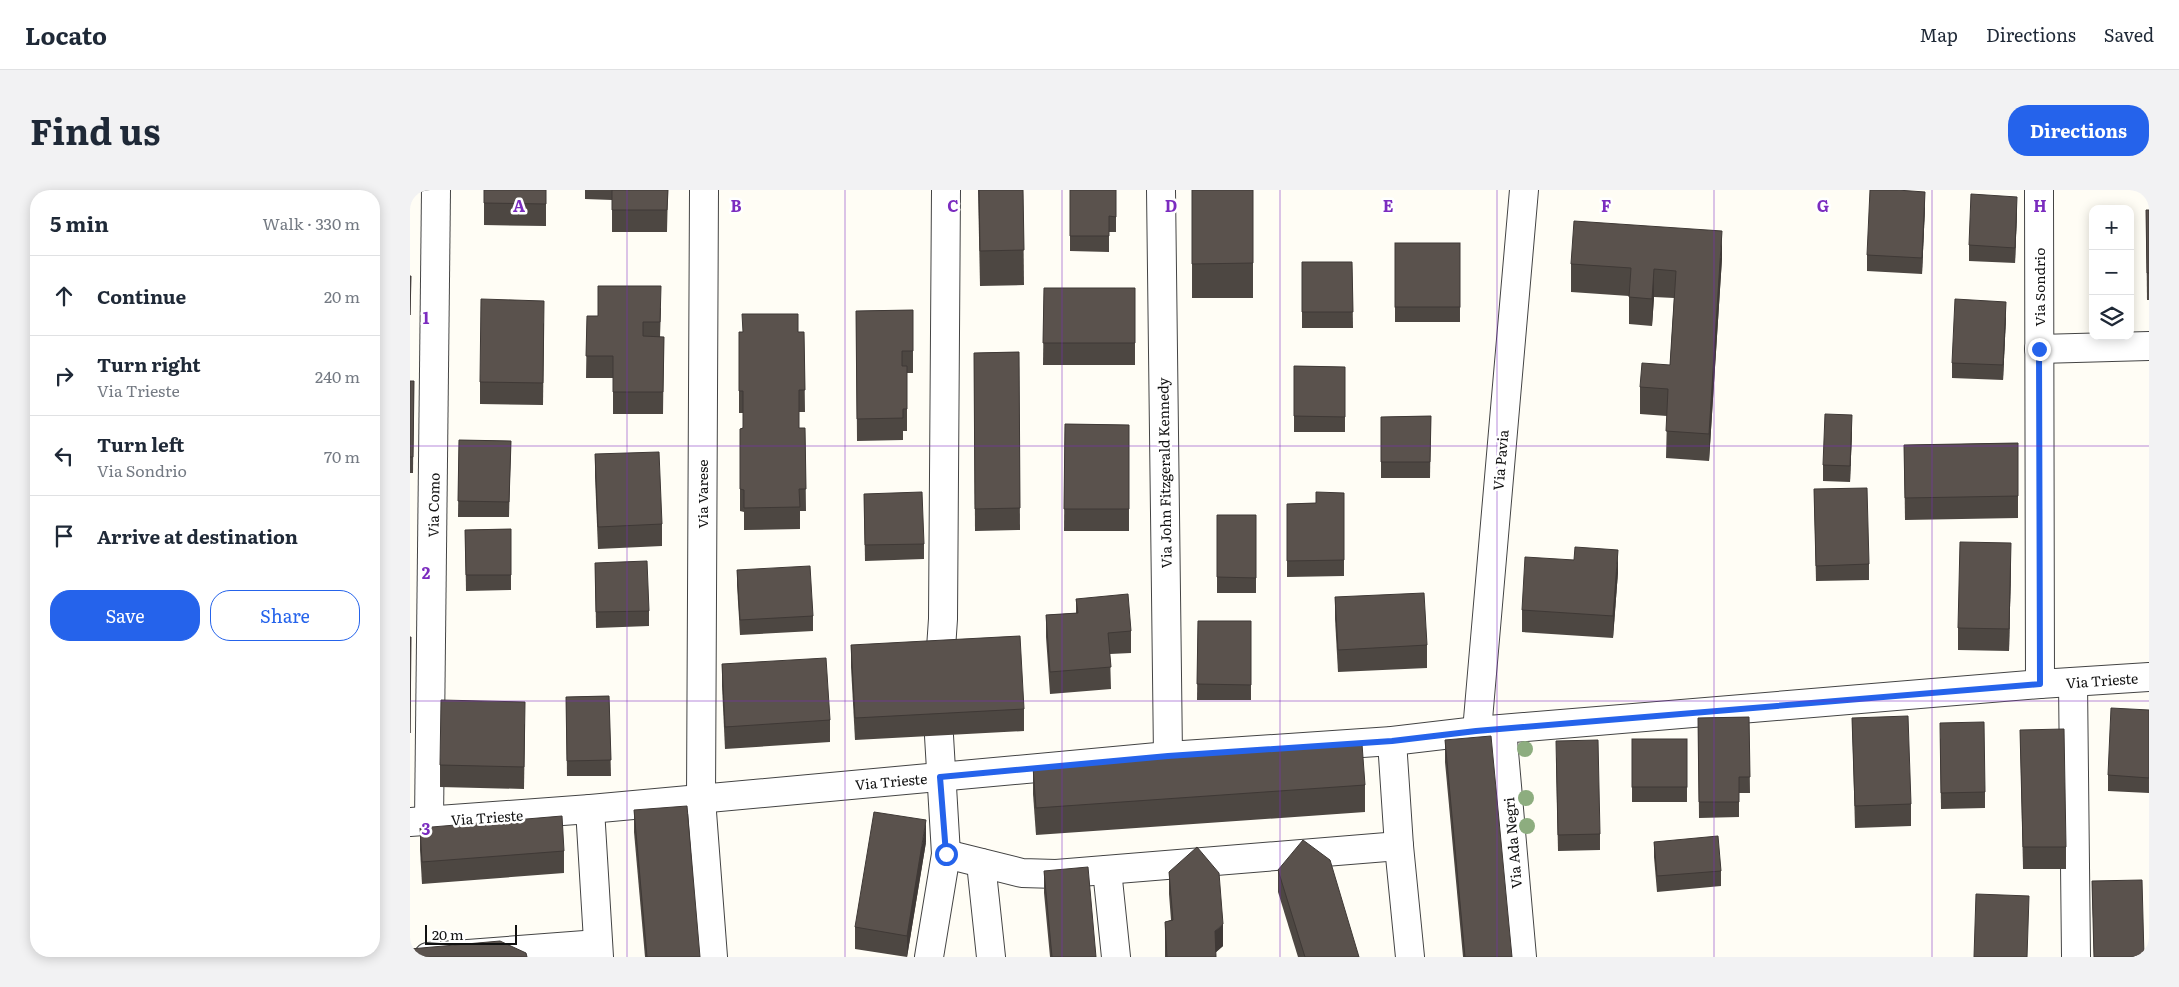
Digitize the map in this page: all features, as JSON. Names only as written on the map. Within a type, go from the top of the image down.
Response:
[{"type":"street","name":"Via Como","points":[[420,822],[436,190]]},
{"type":"street","name":"Via Varese","points":[[704,190],[701,799],[712,957]]},
{"type":"street","points":[[940,663],[943,619],[946,190]]},
{"type":"street","name":"Via John Fitzgerald Kennedy","points":[[1161,190],[1168,756]]},
{"type":"street","name":"Via Pavia","points":[[1490,730],[1524,190]]},
{"type":"street","name":"Via Sondrio","points":[[2039,190],[2040,684]]},
{"type":"street","points":[[2039,349],[2149,346]]},
{"type":"street","name":"Via Trieste","points":[[420,822],[590,809],[1168,756],[1392,741],[1490,730],[2040,684],[2149,677]]},
{"type":"street","points":[[2073,682],[2076,957]]},
{"type":"street","name":"Via Ada Negri","points":[[1490,730],[1522,957]]},
{"type":"street","points":[[930,957],[946,854],[939,736]]},
{"type":"street","points":[[1392,741],[1399,846],[1410,957]]},
{"type":"street","points":[[428,957],[598,951],[590,809]]},
{"type":"street","points":[[946,854],[1022,873],[1056,874],[1399,846]]},
{"type":"street","points":[[981,863],[991,957]]},
{"type":"street","points":[[1107,870],[1116,957]]},
{"type":"building","points":[[484,190],[546,190],[546,204],[484,203]]},
{"type":"building","points":[[612,190],[668,190],[667,210],[612,210]]},
{"type":"building","points":[[979,190],[1023,190],[1024,250],[980,251]]},
{"type":"building","points":[[1070,190],[1116,190],[1116,217],[1109,216],[1109,236],[1070,236]]},
{"type":"building","points":[[1192,190],[1253,190],[1253,263],[1192,264]]},
{"type":"building","points":[[1870,190],[1925,192],[1922,258],[1867,255]]},
{"type":"building","points":[[1971,194],[2017,197],[2015,248],[1969,245]]},
{"type":"building","points":[[2146,210],[2149,210],[2149,273],[2147,273]]},
{"type":"building","points":[[1574,221],[1722,231],[1709,434],[1666,431],[1668,389],[1640,387],[1642,363],[1670,365],[1676,271],[1654,269],[1652,299],[1629,297],[1631,268],[1571,264]]},
{"type":"building","points":[[1395,243],[1460,243],[1460,307],[1395,307]]},
{"type":"building","points":[[1302,262],[1352,262],[1353,312],[1302,312]]},
{"type":"building","points":[[410,276],[411,276],[410,315]]},
{"type":"building","points":[[598,286],[661,286],[660,322],[643,322],[643,336],[664,337],[663,392],[613,392],[613,356],[586,356],[587,316],[598,316]]},
{"type":"building","points":[[1044,288],[1135,288],[1135,343],[1043,343]]},
{"type":"building","points":[[481,299],[544,301],[543,383],[480,382]]},
{"type":"building","points":[[1955,299],[2006,302],[2003,365],[1952,363]]},
{"type":"building","points":[[913,310],[913,351],[902,351],[902,366],[907,366],[907,409],[903,409],[903,418],[857,419],[856,311]]},
{"type":"building","points":[[742,314],[798,314],[798,332],[804,332],[805,390],[799,390],[799,428],[805,428],[806,489],[799,489],[800,507],[744,508],[744,490],[740,489],[740,429],[743,428],[743,391],[739,391],[739,332],[743,332]]},
{"type":"building","points":[[1019,352],[1020,508],[975,509],[974,353]]},
{"type":"building","points":[[1294,366],[1345,367],[1345,417],[1294,416]]},
{"type":"building","points":[[410,381],[414,381],[413,457],[410,457]]},
{"type":"building","points":[[1825,414],[1852,415],[1850,466],[1823,465]]},
{"type":"building","points":[[1431,416],[1430,462],[1381,462],[1381,417]]},
{"type":"building","points":[[1065,424],[1129,425],[1129,509],[1064,509]]},
{"type":"building","points":[[459,440],[511,441],[509,502],[458,501]]},
{"type":"building","points":[[2018,443],[2018,496],[1905,498],[1904,445]]},
{"type":"building","points":[[659,452],[662,524],[598,527],[595,454]]},
{"type":"building","points":[[1867,488],[1869,564],[1816,566],[1814,489]]},
{"type":"building","points":[[922,492],[924,544],[865,545],[864,494]]},
{"type":"building","points":[[1316,492],[1344,493],[1344,560],[1287,561],[1287,504],[1316,503]]},
{"type":"building","points":[[1217,515],[1256,515],[1256,578],[1217,577]]},
{"type":"building","points":[[511,529],[511,575],[466,575],[465,530]]},
{"type":"building","points":[[1960,542],[2011,543],[2009,629],[1958,628]]},
{"type":"building","points":[[1575,547],[1618,550],[1613,616],[1522,610],[1525,557],[1574,560]]},
{"type":"building","points":[[647,561],[649,611],[596,612],[595,563]]},
{"type":"building","points":[[810,566],[813,616],[740,620],[737,570]]},
{"type":"building","points":[[1424,593],[1427,645],[1338,650],[1335,597]]},
{"type":"building","points":[[1128,594],[1131,631],[1108,633],[1111,667],[1050,672],[1046,615],[1078,613],[1076,599]]},
{"type":"building","points":[[1198,621],[1251,621],[1251,685],[1197,684]]},
{"type":"building","points":[[1020,636],[1024,709],[855,718],[851,645]]},
{"type":"building","points":[[410,637],[411,637],[410,733]]},
{"type":"building","points":[[826,658],[830,720],[725,727],[722,664]]},
{"type":"building","points":[[609,696],[611,760],[567,761],[566,697]]},
{"type":"building","points":[[441,700],[525,702],[524,767],[440,765]]},
{"type":"building","points":[[2111,708],[2149,710],[2149,778],[2108,775]]},
{"type":"building","points":[[1908,716],[1911,804],[1855,806],[1852,718]]},
{"type":"building","points":[[1749,717],[1750,777],[1739,777],[1739,802],[1699,802],[1698,718]]},
{"type":"building","points":[[1984,722],[1985,792],[1941,793],[1940,723]]},
{"type":"building","points":[[2064,729],[2066,847],[2023,847],[2020,730]]},
{"type":"building","points":[[1491,736],[1512,957],[1465,957],[1445,740]]},
{"type":"building","points":[[1632,739],[1687,739],[1687,787],[1632,787]]},
{"type":"building","points":[[1598,740],[1600,834],[1558,835],[1556,741]]},
{"type":"building","points":[[1362,744],[1365,785],[1036,808],[1033,767]]},
{"type":"building","points":[[687,806],[700,957],[647,957],[634,810]]},
{"type":"building","points":[[874,812],[926,820],[907,936],[855,927]]},
{"type":"building","points":[[562,816],[564,851],[422,862],[420,828]]},
{"type":"building","points":[[1718,836],[1721,871],[1657,876],[1654,842]]},
{"type":"building","points":[[1303,840],[1330,860],[1359,957],[1305,957],[1278,870]]},
{"type":"building","points":[[1197,847],[1219,873],[1223,924],[1215,931],[1216,957],[1167,957],[1165,922],[1173,920],[1169,872]]},
{"type":"building","points":[[1088,867],[1096,957],[1052,957],[1044,871]]},
{"type":"building","points":[[2142,880],[2144,957],[2094,957],[2092,881]]},
{"type":"building","points":[[1976,894],[2029,896],[2027,957],[1974,957]]},
{"type":"building","points":[[500,941],[526,953],[527,957],[410,957],[410,949]]},
{"type":"route","points":[[946,854],[940,777],[1168,756],[1392,741],[1476,731],[2040,684],[2039,349]]}]
